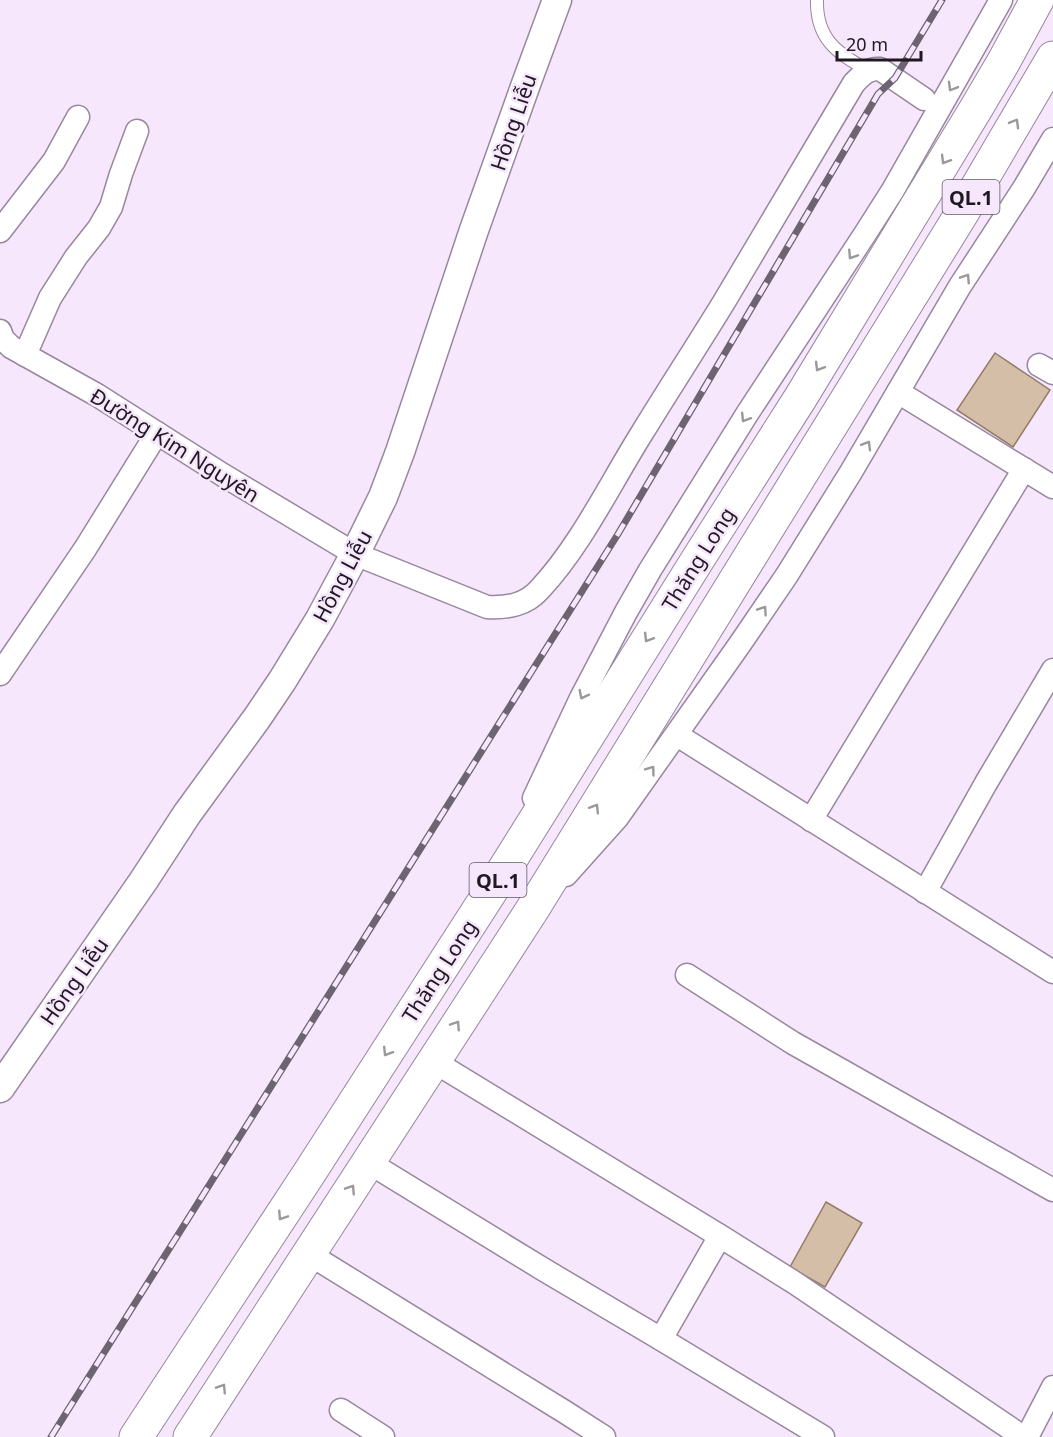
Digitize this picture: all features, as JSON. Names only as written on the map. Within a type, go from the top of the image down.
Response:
[{"type":"main road","name":"Thăng Long","points":[[136,1437],[302,1185],[494,886],[801,397],[977,107],[1037,0]]},
{"type":"main road","name":"Thăng Long","points":[[190,1437],[532,910],[806,469],[962,213],[1053,58]]},
{"type":"street","name":"Hồng Liễu","points":[[3,1076],[257,718],[320,619],[356,554],[383,497],[400,452],[474,230],[557,0]]},
{"type":"street","points":[[494,886],[576,707],[632,601],[747,414],[893,190],[1001,0]]},
{"type":"street","points":[[868,70],[880,69],[924,99]]},
{"type":"street","name":"Đường Kim Nguyên","points":[[1,336],[10,347],[97,395],[270,504],[356,554],[487,608],[517,605],[540,590],[566,557],[723,303],[854,83],[868,70]]},
{"type":"street","points":[[0,231],[54,161],[78,117]]},
{"type":"street","points":[[25,355],[50,298],[111,207],[137,131]]},
{"type":"street","points":[[532,910],[617,818],[740,645],[787,574],[960,286],[1053,139]]},
{"type":"street","points":[[898,392],[1053,487]]},
{"type":"street","points":[[0,674],[85,549],[157,433]]},
{"type":"street","points":[[811,820],[1024,470]]},
{"type":"street","points":[[925,891],[1053,670]]},
{"type":"street","points":[[677,735],[1053,972]]},
{"type":"street","points":[[687,975],[793,1043],[1053,1190]]},
{"type":"street","points":[[433,1061],[720,1236],[1025,1437],[1053,1387]]},
{"type":"street","points":[[368,1162],[823,1437]]},
{"type":"street","points":[[661,1339],[720,1236]]},
{"type":"street","points":[[309,1254],[604,1437]]},
{"type":"street","points":[[341,1410],[383,1437]]},
{"type":"lane","points":[[817,0],[819,24],[825,36],[835,49],[868,70]]},
{"type":"building","points":[[995,353],[1050,390],[1013,447],[957,410]]},
{"type":"building","points":[[826,1202],[862,1223],[825,1287],[790,1267]]},
{"type":"railway","points":[[51,1437],[618,534],[878,94],[895,78],[942,0]]}]
